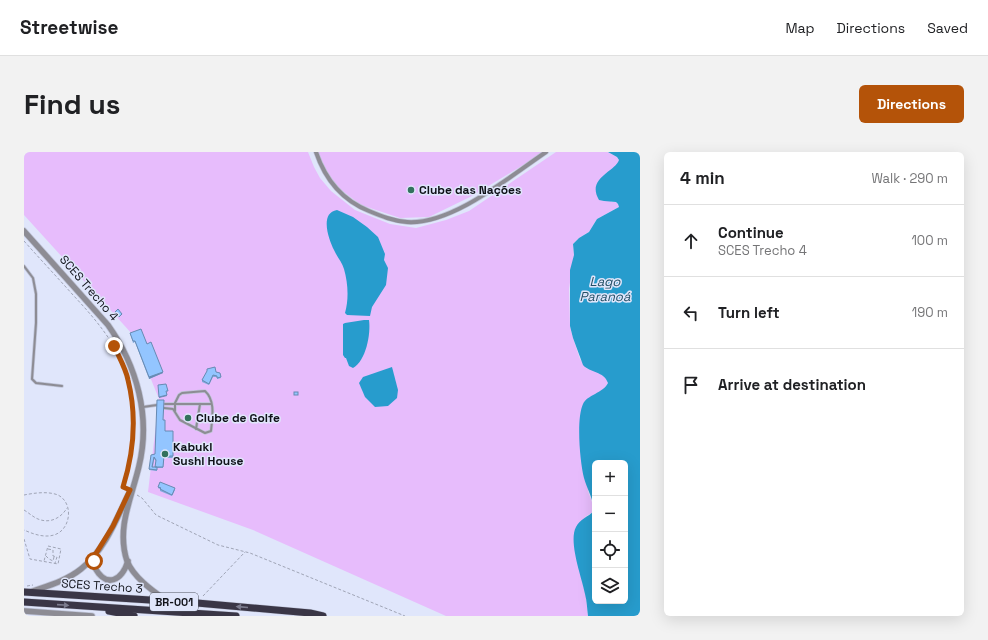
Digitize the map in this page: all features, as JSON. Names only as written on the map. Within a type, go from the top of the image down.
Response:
[{"type":"highway","name":"SCES Trecho 3","points":[[26,592],[197,603],[323,616]]},
{"type":"highway","name":"SCES Trecho 3","points":[[24,602],[236,616]]},
{"type":"highway","points":[[94,607],[134,616]]},
{"type":"street","points":[[316,152],[331,184],[348,199],[363,209],[382,216],[408,222],[432,219],[474,201],[546,152]]},
{"type":"street","name":"SCES Trecho 4","points":[[24,231],[100,314],[116,337],[131,368],[139,391],[142,407],[143,428],[141,452],[135,482],[128,491],[113,526],[95,555],[80,570],[68,578],[52,585],[26,592]]},
{"type":"street","name":"SCES Trecho 4","points":[[128,491],[123,536],[128,561],[139,578],[167,602]]},
{"type":"street","points":[[95,555],[95,568],[99,574],[107,579],[119,578],[128,561]]},
{"type":"street","points":[[24,611],[38,614],[92,616]]},
{"type":"lane","points":[[24,266],[33,278],[36,294],[36,323],[32,379],[36,383],[62,386]]},
{"type":"lane","points":[[204,391],[208,394],[212,404],[211,431],[205,434],[180,420],[175,411],[175,403],[177,397],[182,393],[204,391]]},
{"type":"lane","points":[[164,404],[212,404]]},
{"type":"lane","points":[[196,429],[200,404]]},
{"type":"lane","points":[[142,407],[157,405]]},
{"type":"lane","points":[[150,406],[157,409]]},
{"type":"lane","points":[[164,408],[170,408],[175,411]]},
{"type":"path","points":[[24,241],[98,323],[114,346],[128,379],[133,409],[134,444],[128,473],[123,487],[142,498],[156,515],[218,545],[250,552],[405,616]]},
{"type":"path","points":[[24,495],[35,493],[53,494],[64,499],[68,507],[69,516],[65,527],[55,535],[42,535],[24,530]]},
{"type":"path","points":[[24,510],[37,519],[51,520],[62,515],[68,507]]},
{"type":"path","points":[[24,539],[30,559],[58,564],[61,549],[48,546],[44,561]]},
{"type":"path","points":[[47,549],[53,550],[52,556],[57,557],[55,563]]},
{"type":"path","points":[[197,603],[245,552]]},
{"type":"path","points":[[45,556],[53,561],[54,556]]},
{"type":"path","points":[[24,586],[36,584]]},
{"type":"shaded area","points":[[24,152],[308,152],[320,178],[331,191],[355,210],[390,224],[416,228],[446,220],[469,211],[556,152],[608,152],[617,157],[619,160],[611,202],[616,202],[619,207],[597,219],[589,232],[573,244],[574,255],[569,289],[570,326],[580,359],[588,369],[595,370],[606,378],[608,383],[603,389],[583,404],[588,491],[592,502],[592,513],[585,517],[583,585],[586,596],[588,616],[446,616],[253,530],[148,492],[159,399],[133,335],[24,215]]},
{"type":"shaded area","name":"Clube das Nações","points":[[317,152],[545,152],[470,197],[429,217],[400,218],[361,205],[332,183]]},
{"type":"water","name":"Lago Paranoá","points":[[608,152],[640,152],[640,616],[588,616],[586,597],[576,560],[574,534],[578,524],[592,512],[592,604],[628,604],[628,460],[592,460],[592,500],[585,482],[580,452],[579,430],[581,411],[585,401],[603,389],[608,383],[603,376],[589,370],[583,365],[573,338],[570,326],[570,270],[574,255],[573,244],[589,232],[597,219],[619,207],[616,202],[599,200],[596,192],[596,186],[603,176],[619,160],[617,157]]},
{"type":"water","points":[[337,210],[353,217],[378,237],[385,254],[384,260],[388,268],[386,285],[372,307],[370,316],[347,315],[345,313],[347,285],[344,269],[332,246],[327,227],[328,216],[331,212]]},
{"type":"water","points":[[369,320],[367,347],[358,365],[353,368],[349,366],[343,355],[343,324]]},
{"type":"water","points":[[392,367],[398,390],[397,398],[388,406],[375,407],[365,397],[359,383],[363,377]]},
{"type":"building","points":[[118,309],[122,314],[119,317],[115,312]]},
{"type":"building","points":[[141,329],[147,344],[151,342],[163,372],[149,377],[135,341],[133,341],[130,333]]},
{"type":"building","points":[[215,367],[216,372],[220,373],[221,377],[217,378],[217,376],[213,375],[209,384],[202,380],[207,369]]},
{"type":"building","points":[[166,384],[168,391],[166,391],[167,395],[159,397],[158,385]]},
{"type":"building","points":[[294,392],[298,392],[298,395],[294,395]]},
{"type":"building","points":[[157,400],[164,400],[163,420],[165,420],[165,431],[173,431],[173,456],[164,456],[163,467],[157,467],[157,470],[149,469],[151,455],[155,454]],"holes":[[[154,457],[156,460],[155,467],[152,467]]]},
{"type":"building","points":[[160,482],[175,488],[172,495],[158,487]]},
{"type":"place","name":"Clube das Nações","points":[[411,190]]},
{"type":"place","name":"Clube de Golfe","points":[[188,418]]},
{"type":"place","name":"Kabuki Sushi House","points":[[165,454]]},
{"type":"route","points":[[94,561],[95,555],[113,526],[130,490],[123,487],[128,473],[134,444],[133,409],[128,379],[114,346]]}]
